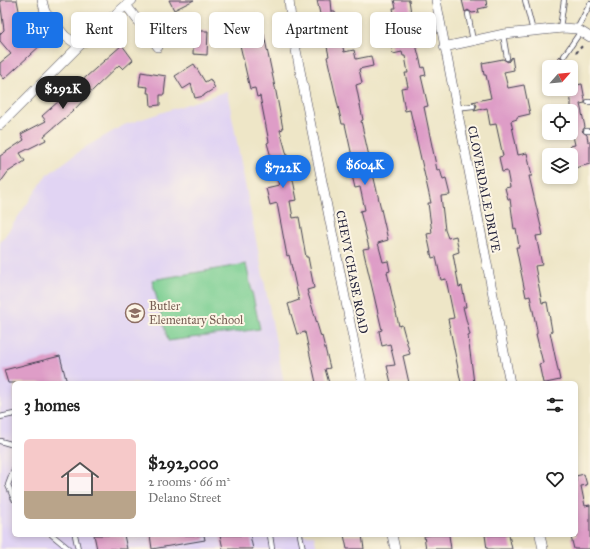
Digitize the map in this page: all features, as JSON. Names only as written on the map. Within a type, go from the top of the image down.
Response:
[{"type":"street","points":[[42,0],[45,12],[65,36],[71,40]]},
{"type":"street","name":"CHEVY CHASE ROAD","points":[[289,0],[292,30],[362,381]]},
{"type":"street","name":"CLOVERDALE DRIVE","points":[[436,0],[510,381]]},
{"type":"street","points":[[119,12],[129,3],[135,12]]},
{"type":"street","points":[[444,47],[503,34],[560,28],[579,30],[587,40]]},
{"type":"street","points":[[0,125],[77,48]]},
{"type":"street","points":[[392,537],[394,549]]},
{"type":"street","points":[[540,537],[543,549]]},
{"type":"lane","points":[[525,0],[533,31]]},
{"type":"lane","points":[[560,28],[564,0]]},
{"type":"lane","points":[[564,56],[579,30],[590,4]]},
{"type":"lane","points":[[468,14],[473,40]]},
{"type":"lane","points":[[503,34],[507,58]]},
{"type":"lane","points":[[456,108],[473,106]]},
{"type":"lane","points":[[0,416],[12,414]]},
{"type":"lane","points":[[0,441],[12,444]]},
{"type":"lane","points":[[12,474],[8,485],[12,494]]},
{"type":"lane","points":[[54,537],[69,549]]},
{"type":"lane","points":[[75,537],[78,549]]},
{"type":"lane","points":[[270,537],[272,549]]},
{"type":"lane","points":[[300,537],[303,549]]},
{"type":"path","points":[[574,55],[587,40]]},
{"type":"shaded area","name":"Butler Elementary School","points":[[227,91],[284,381],[12,381],[12,537],[314,537],[317,549],[0,549],[0,243],[47,175],[87,146],[124,125]]},
{"type":"green space","points":[[246,264],[260,329],[168,341],[152,280]]},
{"type":"building","points":[[0,0],[17,0],[19,12],[12,12],[12,48],[38,48],[4,79],[0,74],[0,63],[11,54],[0,41],[0,34],[4,30]]},
{"type":"building","points":[[169,0],[194,0],[174,10]]},
{"type":"building","points":[[317,0],[331,0],[332,12],[320,12]]},
{"type":"building","points":[[394,0],[409,0],[411,12],[394,12],[393,8],[396,8]]},
{"type":"building","points":[[462,0],[486,0],[487,7],[478,9],[479,12],[472,13],[468,10],[465,12]]},
{"type":"building","points":[[201,31],[208,31],[207,55],[193,54],[193,48],[201,48]]},
{"type":"building","points":[[264,35],[283,129],[280,130],[291,170],[297,200],[290,201],[293,218],[299,217],[306,257],[308,257],[314,288],[307,290],[321,337],[322,336],[330,368],[325,369],[328,381],[316,381],[305,332],[297,334],[288,304],[299,300],[289,255],[287,256],[277,203],[270,205],[266,188],[279,185],[267,143],[269,142],[260,96],[257,97],[255,88],[250,89],[241,48],[264,48]]},
{"type":"building","points":[[119,48],[124,48],[133,60],[123,69],[119,65],[72,112],[44,136],[46,140],[20,153],[25,161],[8,172],[0,183],[0,156],[24,140],[21,134],[46,121],[42,116]]},
{"type":"building","points":[[327,48],[343,48],[344,52],[354,50],[356,59],[371,56],[373,66],[359,69],[362,83],[356,85],[363,120],[361,121],[388,240],[378,243],[383,262],[388,261],[390,271],[387,272],[399,326],[402,325],[410,354],[403,356],[409,381],[391,381],[387,366],[395,365],[390,344],[382,346],[379,331],[382,330],[363,249],[369,248],[360,211],[365,210],[360,187],[355,188],[351,171],[355,170],[345,124],[342,124],[327,57],[329,56]]},
{"type":"building","points":[[392,48],[417,48],[422,68],[424,67],[426,75],[421,76],[428,106],[424,107],[437,170],[440,169],[443,180],[446,179],[450,195],[441,196],[445,230],[448,238],[456,236],[459,252],[453,254],[459,287],[462,286],[466,307],[463,307],[470,335],[468,336],[474,381],[461,381],[448,319],[454,318],[446,279],[441,280],[436,257],[432,258],[427,234],[432,233],[428,203],[431,203],[410,110],[405,111],[401,88],[408,87],[405,73],[408,73],[405,56],[403,56],[402,52],[393,54]]},
{"type":"building","points":[[560,56],[562,59],[567,60],[557,60]]},
{"type":"building","points":[[512,57],[514,70],[504,72],[508,88],[524,85],[530,114],[517,117],[517,119],[511,121],[518,155],[527,153],[532,176],[529,176],[543,235],[536,236],[542,265],[535,266],[542,303],[547,302],[552,331],[550,332],[560,380],[555,381],[543,381],[539,364],[543,363],[536,334],[537,330],[530,296],[526,297],[516,247],[519,247],[516,228],[514,229],[510,199],[508,199],[505,188],[510,187],[507,171],[502,172],[499,157],[503,156],[496,124],[490,125],[487,108],[474,111],[477,105],[472,102],[491,98],[482,63],[503,59],[508,62]]},
{"type":"building","points":[[194,64],[205,82],[210,79],[215,88],[204,96],[195,98],[191,84],[183,89],[175,76]]},
{"type":"building","points":[[141,72],[166,76],[164,95],[160,95],[160,105],[151,106],[150,93],[147,93],[148,87],[139,86]]},
{"type":"building","points":[[582,84],[585,100],[585,103],[580,104],[585,127],[582,131],[587,135],[588,142],[590,142],[590,164],[578,167],[578,148],[570,148],[570,146],[575,145],[574,140],[578,140],[578,104],[571,104],[570,96],[578,96],[578,85]]},
{"type":"building","points":[[60,356],[66,381],[12,381],[12,383],[8,383],[4,370]]},
{"type":"building","points":[[584,474],[587,485],[581,486],[585,506],[590,505],[590,549],[574,549],[571,537],[578,537],[578,476]]},
{"type":"building","points":[[94,537],[124,537],[127,549],[97,549]]},
{"type":"building","points":[[150,537],[204,537],[205,540],[152,549]]},
{"type":"building","points":[[220,537],[250,537],[253,549],[223,549]]},
{"type":"building","points":[[344,537],[362,537],[364,549],[347,549]]},
{"type":"building","points":[[424,537],[449,537],[451,549],[426,549]]},
{"type":"building","points":[[485,537],[509,537],[512,549],[487,549]]},
{"type":"place","name":"Butler Elementary School","points":[[135,313]]}]
